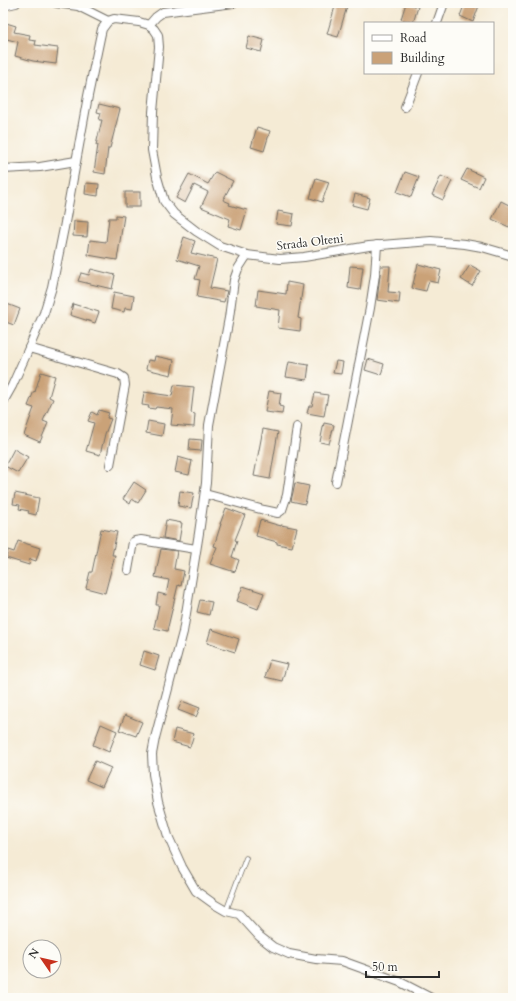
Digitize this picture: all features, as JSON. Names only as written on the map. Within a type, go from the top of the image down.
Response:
[{"type":"street","points":[[3,6],[16,3]]},
{"type":"street","points":[[56,3],[78,6],[108,22]]},
{"type":"street","points":[[3,402],[30,348],[44,313],[52,287],[102,29],[108,22],[114,19],[139,22],[149,25],[163,12],[234,3]]},
{"type":"street","points":[[437,22],[444,3]]},
{"type":"street","name":"Strada Olteni","points":[[149,25],[158,35],[159,48],[153,112],[152,150],[157,177],[164,201],[174,214],[196,231],[220,246],[247,255],[280,259],[304,257],[377,245],[431,241],[482,247],[513,256]]},
{"type":"street","points":[[405,107],[418,74]]},
{"type":"street","points":[[3,169],[40,167],[76,161]]},
{"type":"street","points":[[336,482],[370,308],[375,275],[377,245]]},
{"type":"street","points":[[247,255],[238,269],[234,280],[229,318],[209,425],[205,494],[183,632],[152,754],[153,774],[158,802],[168,836],[182,867],[196,890],[226,911],[239,914],[259,936],[273,947],[289,954],[316,960],[342,961],[400,982],[431,998]]},
{"type":"street","points":[[30,348],[113,372],[124,378],[125,385],[110,465]]},
{"type":"street","points":[[205,494],[264,510],[278,512],[282,510],[287,495],[297,427]]},
{"type":"street","points":[[128,570],[133,542],[135,541],[141,540],[196,549]]},
{"type":"lane","points":[[226,911],[246,858]]},
{"type":"building","points":[[336,3],[348,3],[338,37],[327,34]]},
{"type":"building","points":[[406,3],[418,7],[413,22],[401,19]]},
{"type":"building","points":[[465,3],[480,3],[473,22],[460,16]]},
{"type":"building","points":[[3,22],[16,26],[14,32],[30,35],[29,40],[36,41],[35,45],[58,48],[56,64],[33,61],[15,56],[18,42],[3,38]]},
{"type":"building","points":[[249,36],[264,40],[261,52],[246,48]]},
{"type":"building","points":[[99,104],[120,109],[110,148],[108,148],[105,174],[94,172],[98,145],[96,145],[102,120],[99,120],[101,113],[97,112]]},
{"type":"building","points":[[257,127],[270,131],[264,151],[251,147]]},
{"type":"building","points":[[467,169],[484,177],[479,188],[461,180]]},
{"type":"building","points":[[215,172],[233,181],[223,200],[230,203],[229,205],[247,210],[241,230],[228,226],[230,219],[201,207],[208,192],[194,185],[185,203],[176,198],[189,174],[208,184]]},
{"type":"building","points":[[405,172],[419,177],[411,197],[397,192]]},
{"type":"building","points":[[441,176],[452,181],[443,200],[432,195]]},
{"type":"building","points":[[316,178],[329,182],[322,202],[310,198]]},
{"type":"building","points":[[86,183],[99,184],[98,196],[85,194]]},
{"type":"building","points":[[125,192],[140,192],[140,207],[125,207]]},
{"type":"building","points":[[355,194],[370,198],[367,209],[352,205]]},
{"type":"building","points":[[501,201],[513,207],[513,218],[509,227],[492,219]]},
{"type":"building","points":[[278,211],[294,214],[292,226],[276,224]]},
{"type":"building","points":[[116,215],[124,216],[117,260],[88,255],[90,240],[106,242],[109,218],[116,218]]},
{"type":"building","points":[[74,221],[88,222],[87,237],[73,236]]},
{"type":"building","points":[[184,237],[195,241],[191,253],[217,259],[210,288],[227,291],[224,302],[197,297],[200,280],[195,279],[199,266],[177,259]]},
{"type":"building","points":[[418,264],[441,270],[438,283],[429,281],[426,291],[412,288]]},
{"type":"building","points":[[470,265],[481,271],[472,286],[461,279]]},
{"type":"building","points":[[350,266],[363,267],[360,290],[348,288]]},
{"type":"building","points":[[381,266],[390,266],[388,292],[400,293],[399,303],[377,300]]},
{"type":"building","points":[[91,269],[115,275],[112,289],[78,281],[81,273],[89,275]]},
{"type":"building","points":[[287,282],[303,285],[298,318],[301,319],[300,331],[278,328],[280,310],[256,306],[258,290],[286,294]]},
{"type":"building","points":[[114,292],[134,296],[132,309],[125,308],[124,312],[111,309]]},
{"type":"building","points":[[7,304],[20,309],[14,325],[3,321],[3,315]]},
{"type":"building","points":[[73,304],[99,312],[95,323],[70,315]]},
{"type":"building","points":[[155,356],[174,360],[171,375],[146,369],[148,360],[154,361]]},
{"type":"building","points":[[368,359],[384,364],[381,375],[365,370]]},
{"type":"building","points":[[336,361],[343,362],[341,374],[333,373]]},
{"type":"building","points":[[289,362],[309,365],[307,380],[286,377]]},
{"type":"building","points":[[41,372],[55,376],[49,397],[53,399],[43,421],[48,423],[40,442],[24,435],[34,408],[28,406],[34,391],[35,392]]},
{"type":"building","points":[[174,385],[194,387],[191,413],[195,414],[194,427],[171,425],[173,409],[156,407],[155,409],[142,405],[144,392],[172,396]]},
{"type":"building","points":[[269,391],[281,393],[279,406],[283,407],[282,414],[265,412]]},
{"type":"building","points":[[315,393],[328,395],[324,416],[307,413],[309,406],[312,406]]},
{"type":"building","points":[[99,410],[109,413],[107,418],[111,419],[105,434],[100,455],[86,451],[94,423],[88,421],[92,412],[97,415]]},
{"type":"building","points":[[148,421],[164,424],[162,436],[146,433]]},
{"type":"building","points":[[324,423],[334,425],[329,444],[320,442]]},
{"type":"building","points":[[263,429],[278,432],[270,479],[254,476]]},
{"type":"building","points":[[190,439],[202,440],[201,451],[189,450]]},
{"type":"building","points":[[14,449],[28,457],[18,473],[5,466]]},
{"type":"building","points":[[178,457],[192,461],[189,475],[175,472]]},
{"type":"building","points":[[134,482],[146,490],[138,503],[132,499],[130,504],[123,499]]},
{"type":"building","points":[[295,483],[309,486],[305,504],[291,501]]},
{"type":"building","points":[[180,491],[194,493],[191,508],[178,506]]},
{"type":"building","points":[[15,493],[39,498],[36,515],[28,513],[29,511],[19,509],[20,505],[13,504]]},
{"type":"building","points":[[226,508],[245,515],[235,540],[237,541],[232,557],[239,560],[235,572],[210,564],[217,547],[214,546]]},
{"type":"building","points":[[166,520],[182,523],[179,541],[163,538]]},
{"type":"building","points":[[260,520],[281,526],[297,528],[292,547],[277,544],[277,542],[256,536]]},
{"type":"building","points":[[101,529],[117,532],[112,555],[115,555],[105,593],[86,588],[90,572],[92,572]]},
{"type":"building","points":[[18,541],[40,548],[36,561],[30,559],[29,565],[6,558],[8,550],[14,552]]},
{"type":"building","points":[[161,549],[177,551],[174,569],[184,571],[181,586],[178,585],[167,631],[154,628],[159,605],[156,605],[158,593],[166,595],[169,580],[155,577]]},
{"type":"building","points":[[243,586],[264,593],[258,609],[237,601]]},
{"type":"building","points":[[200,600],[212,602],[209,615],[197,612]]},
{"type":"building","points":[[211,629],[239,639],[235,652],[207,643]]},
{"type":"building","points":[[144,651],[159,656],[155,670],[140,665]]},
{"type":"building","points":[[270,660],[287,664],[282,681],[265,677]]},
{"type":"building","points":[[182,701],[200,708],[196,717],[178,710]]},
{"type":"building","points":[[125,715],[142,722],[136,736],[119,730]]},
{"type":"building","points":[[101,724],[117,731],[109,752],[93,745]]},
{"type":"building","points":[[175,729],[194,734],[190,747],[172,742]]},
{"type":"building","points":[[95,761],[111,768],[102,787],[86,780]]}]
